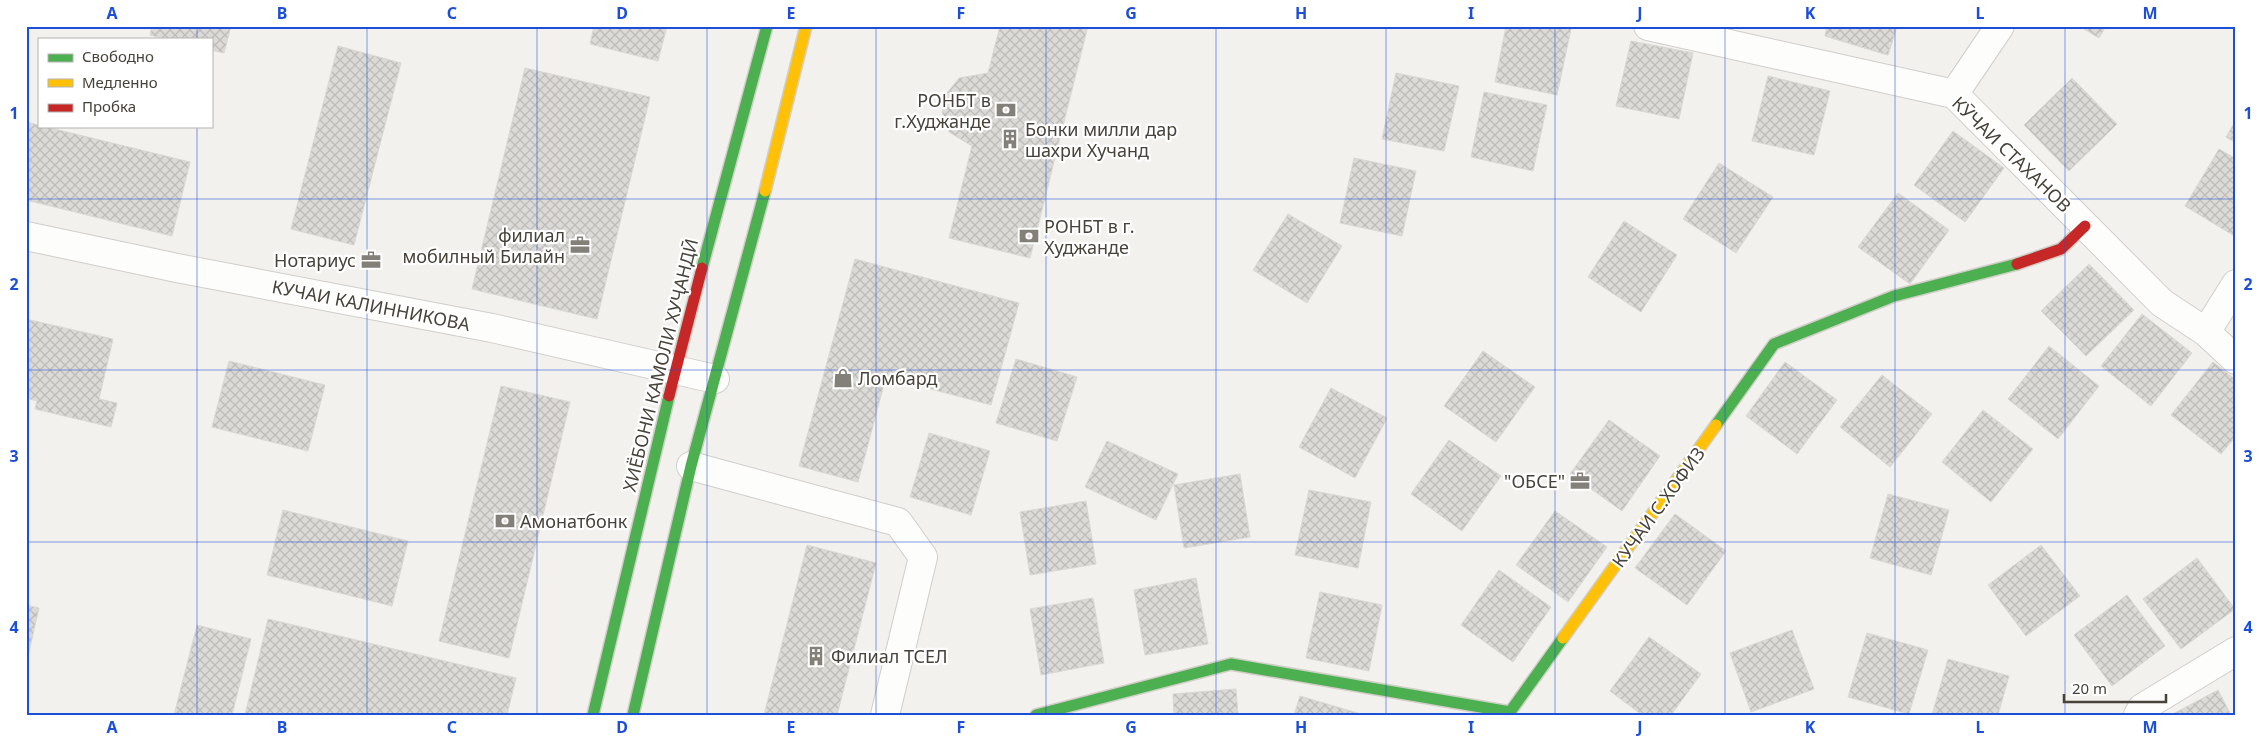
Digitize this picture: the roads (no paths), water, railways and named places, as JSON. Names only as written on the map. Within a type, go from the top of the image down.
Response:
[{"type":"main road","name":"ХИЁБОНИ КАМОЛИ ХУҶАНДӢ","points":[[593,715],[675,370],[767,26]]},
{"type":"main road","points":[[633,715],[691,466],[806,26]]},
{"type":"main road","name":"КУЧАИ С.ХОФИЗ","points":[[1036,715],[1231,664],[1514,714],[1774,344],[1894,296],[2033,260],[2061,249],[2085,226]]},
{"type":"street","name":"КӮЧАИ СТАХАНОВ","points":[[1648,26],[1707,32],[1954,94],[2162,303],[2206,332],[2236,360]]},
{"type":"street","points":[[1954,94],[2000,26]]},
{"type":"street","name":"КУЧАИ КАЛИННИКОВА","points":[[26,236],[187,270],[492,328],[715,379]]},
{"type":"street","points":[[2206,332],[2236,284]]},
{"type":"street","points":[[691,466],[898,522],[923,557],[885,715]]},
{"type":"street","points":[[2138,715],[2142,708],[2236,652]]},
{"type":"place","name":"РОНБТ в г.Худжанде","points":[[1006,110]]},
{"type":"place","name":"Бонки милли дар шахри Хучанд","points":[[1010,139]]},
{"type":"place","name":"РОНБТ в г. Худжанде","points":[[1029,236]]},
{"type":"place","name":"филиал мобилный Билайн","points":[[580,245]]},
{"type":"place","name":"Нотариус","points":[[371,260]]},
{"type":"place","name":"Ломбард","points":[[843,378]]},
{"type":"place","name":"\"ОБСЕ\"","points":[[1580,481]]},
{"type":"place","name":"Амонатбонк","points":[[505,521]]},
{"type":"place","name":"Филиал ТСЕЛ","points":[[816,656]]}]
